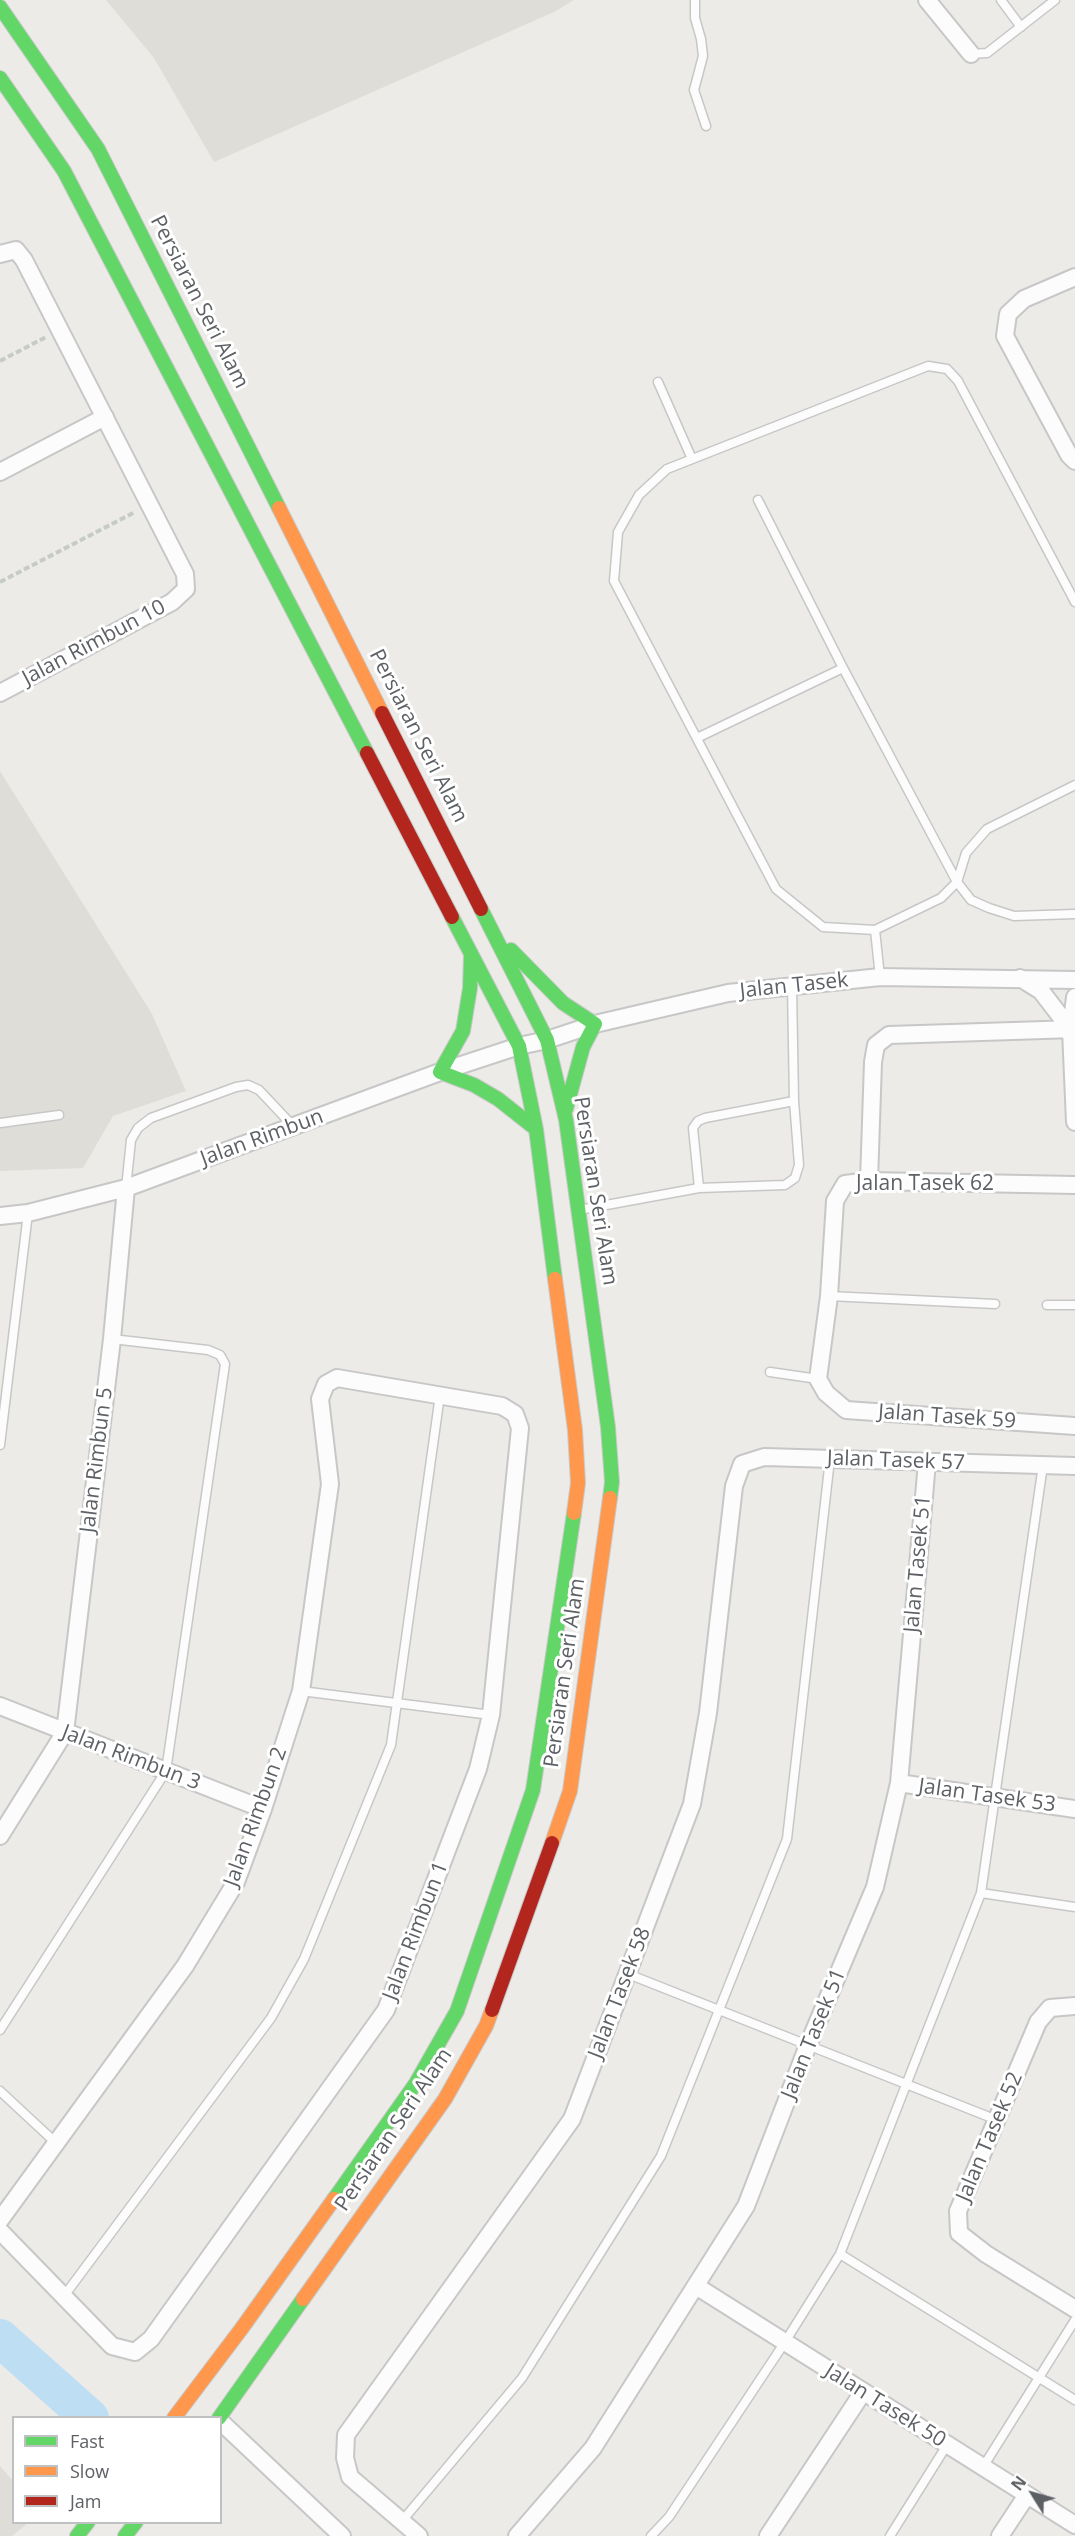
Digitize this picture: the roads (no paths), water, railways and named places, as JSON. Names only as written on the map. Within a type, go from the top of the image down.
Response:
[{"type":"main road","name":"Persiaran Seri Alam","points":[[0,7],[98,149],[548,1040],[565,1114],[608,1427],[612,1482],[570,1791],[481,2035],[445,2099],[221,2416]]},
{"type":"main road","name":"Persiaran Seri Alam","points":[[0,78],[64,171],[519,1046],[536,1129],[575,1430],[578,1483],[533,1790],[457,2011],[416,2083],[242,2328],[176,2416]]},
{"type":"main road","points":[[488,923],[541,983],[562,1003],[594,1024],[580,1056],[565,1114]]},
{"type":"main road","points":[[471,954],[470,988],[463,1031],[440,1072],[474,1085],[498,1099],[536,1129]]},
{"type":"main road","points":[[218,2416],[214,2396],[242,2328]]},
{"type":"main road","points":[[77,2536],[87,2524]]},
{"type":"main road","points":[[125,2536],[135,2524]]},
{"type":"street","points":[[927,0],[971,54]]},
{"type":"street","points":[[0,472],[105,417],[24,260],[8,252]]},
{"type":"street","points":[[1075,277],[1024,299],[1008,314],[1005,336],[1069,455],[1075,461]]},
{"type":"street","name":"Jalan Rimbun 10","points":[[0,693],[172,602],[186,589],[185,574],[105,417]]},
{"type":"street","name":"Jalan Tasek","points":[[519,1046],[548,1040],[594,1024],[728,993],[880,977],[1075,980]]},
{"type":"street","points":[[1020,978],[1041,992],[1074,1028]]},
{"type":"street","points":[[1075,997],[1075,1122]]},
{"type":"street","points":[[868,1181],[873,1062],[876,1045],[889,1035],[1074,1028]]},
{"type":"street","name":"Jalan Rimbun","points":[[0,1216],[28,1213],[126,1188],[440,1072],[519,1046]]},
{"type":"street","name":"Jalan Tasek 62","points":[[822,1386],[835,1201],[845,1184],[868,1181],[1075,1185]]},
{"type":"street","name":"Jalan Rimbun 5","points":[[65,1732],[112,1339],[126,1188]]},
{"type":"street","name":"Jalan Rimbun 2","points":[[0,2220],[185,1966],[236,1882],[263,1809],[301,1691],[330,1484],[320,1399],[326,1384],[337,1378],[440,1395]]},
{"type":"street","name":"Jalan Tasek 59","points":[[822,1386],[846,1410],[1075,1426]]},
{"type":"street","name":"Jalan Rimbun 1","points":[[64,2295],[112,2346],[135,2352],[150,2339],[386,2010],[478,1769],[491,1715],[520,1428],[515,1414],[502,1406],[440,1395]]},
{"type":"street","name":"Jalan Tasek 57","points":[[734,1486],[742,1464],[764,1457],[1075,1466]]},
{"type":"street","name":"Jalan Tasek 51","points":[[516,2536],[593,2448],[746,2206],[808,2045],[875,1887],[898,1784],[927,1462]]},
{"type":"street","name":"Jalan Tasek 58","points":[[402,2521],[350,2477],[345,2458],[346,2435],[572,2119],[692,1804],[708,1713],[734,1486]]},
{"type":"street","name":"Jalan Rimbun 3","points":[[0,1706],[263,1809]]},
{"type":"street","points":[[0,1836],[65,1732]]},
{"type":"street","name":"Jalan Tasek 53","points":[[898,1784],[1075,1809]]},
{"type":"street","name":"Jalan Tasek 52","points":[[1075,2006],[1050,2007],[1038,2022],[958,2211],[959,2233],[986,2254],[1075,2309]]},
{"type":"street","points":[[0,2231],[64,2295]]},
{"type":"street","name":"Jalan Tasek 50","points":[[696,2286],[1075,2525]]},
{"type":"street","points":[[768,2536],[863,2392]]},
{"type":"street","points":[[222,2422],[342,2536]]},
{"type":"street","points":[[1000,2536],[1027,2495]]},
{"type":"street","points":[[402,2521],[419,2536]]},
{"type":"lane","points":[[695,0],[695,18],[703,56],[694,90],[706,126]]},
{"type":"lane","points":[[1000,0],[1021,27]]},
{"type":"lane","points":[[971,54],[987,52],[1055,0]]},
{"type":"lane","points":[[1075,602],[958,381],[947,369],[928,366],[667,469],[639,495],[618,532],[614,581],[776,889],[823,927],[874,930],[941,898],[957,882],[966,853],[987,829],[1075,785]]},
{"type":"lane","points":[[658,382],[692,459]]},
{"type":"lane","points":[[758,500],[843,668],[957,882],[971,900],[1014,916],[1075,914]]},
{"type":"lane","points":[[697,738],[843,668]]},
{"type":"lane","points":[[874,930],[880,977]]},
{"type":"lane","points":[[578,1210],[699,1188],[785,1185],[795,1178],[799,1165],[794,1101],[792,986]]},
{"type":"lane","points":[[126,1188],[131,1140],[138,1128],[151,1118],[236,1087],[248,1085],[259,1090],[293,1126]]},
{"type":"lane","points":[[699,1188],[693,1128],[698,1121],[794,1101]]},
{"type":"lane","points":[[0,1123],[59,1115]]},
{"type":"lane","points":[[0,1445],[28,1213]]},
{"type":"lane","points":[[829,1296],[995,1304]]},
{"type":"lane","points":[[1047,1305],[1075,1305]]},
{"type":"lane","points":[[0,2030],[166,1771],[225,1364],[220,1355],[208,1350],[112,1339]]},
{"type":"lane","points":[[770,1372],[822,1386]]},
{"type":"lane","points":[[64,2295],[270,2018],[304,1959],[391,1745],[440,1395]]},
{"type":"lane","points":[[402,2521],[522,2378],[662,2156],[787,1839],[830,1459]]},
{"type":"lane","points":[[651,2536],[669,2517],[785,2342],[840,2254],[908,2085],[981,1893],[1043,1465]]},
{"type":"lane","points":[[301,1691],[491,1715]]},
{"type":"lane","points":[[981,1893],[1075,1907]]},
{"type":"lane","points":[[628,1974],[997,2120]]},
{"type":"lane","points":[[0,2091],[56,2144]]},
{"type":"lane","points":[[840,2254],[1075,2400]]},
{"type":"lane","points":[[983,2467],[1075,2320]]},
{"type":"lane","points":[[890,2536],[947,2445]]},
{"type":"waterway","points":[[0,2338],[88,2416]]}]
